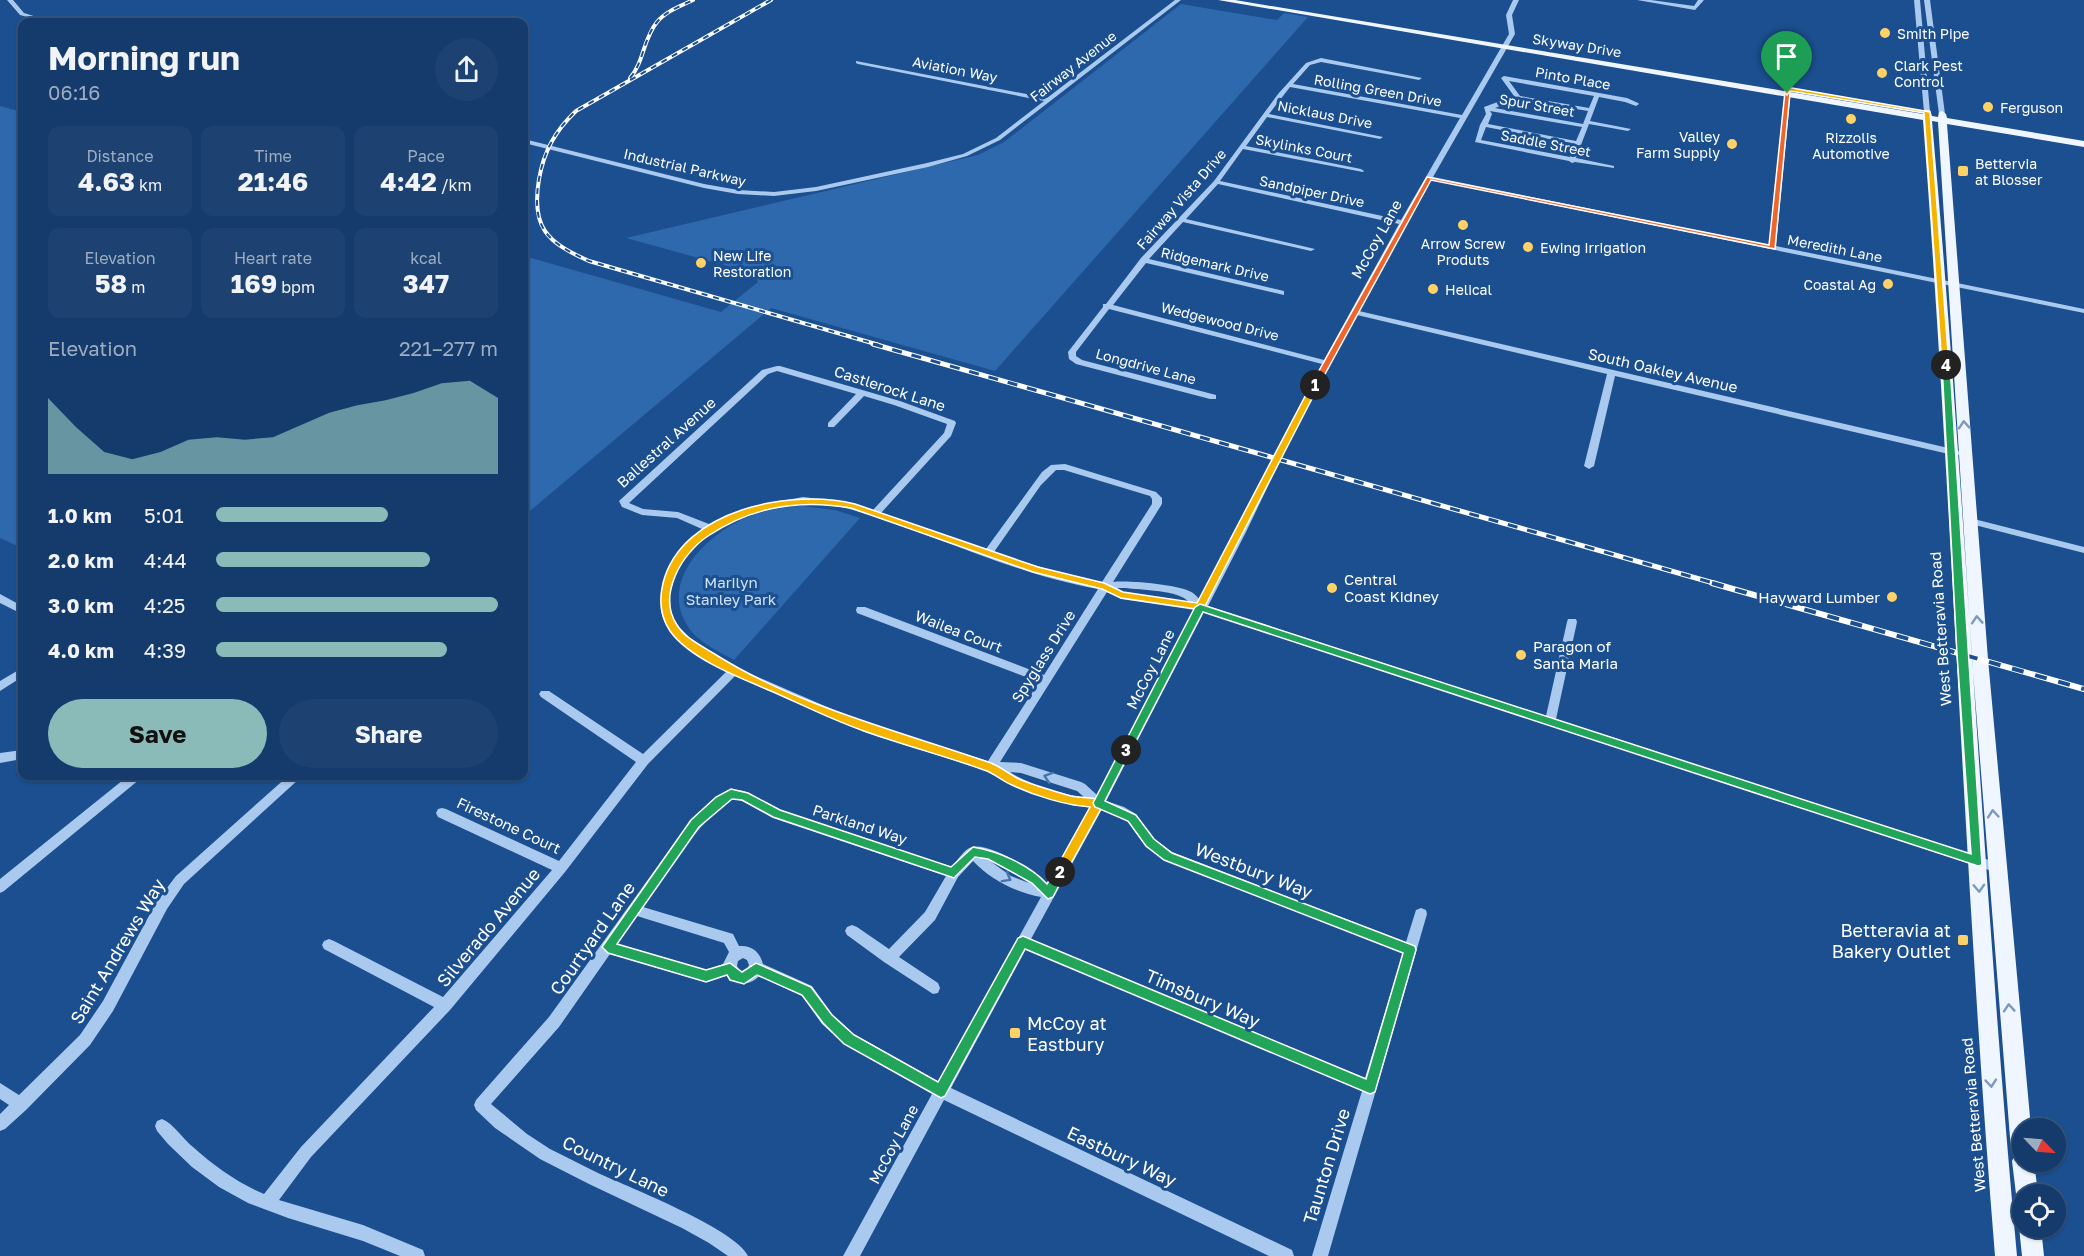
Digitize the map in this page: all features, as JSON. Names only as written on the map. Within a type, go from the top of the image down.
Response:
[{"type":"main road","name":"Skyway Drive","points":[[1222,0],[1935,116]]},
{"type":"main road","name":"Skyway Drive","points":[[1244,0],[1505,45]]},
{"type":"main road","points":[[1935,116],[2084,139]]},
{"type":"main road","points":[[1935,116],[2084,144]]},
{"type":"main road","name":"West Betteravia Road","points":[[1935,116],[1958,453],[1962,654],[1978,861],[1988,1050],[2006,1256]]},
{"type":"main road","name":"West Betteravia Road","points":[[1958,453],[1970,521],[2019,1118]]},
{"type":"main road","points":[[2031,1238],[2033,1256]]},
{"type":"street","points":[[10,0],[22,14],[36,18]]},
{"type":"street","name":"Fairway Avenue","points":[[982,148],[1178,0]]},
{"type":"street","name":"McCoy Lane","points":[[851,1256],[1098,803],[1327,363],[1403,223],[1505,45],[1512,28],[1509,15],[1516,0]]},
{"type":"street","points":[[1640,0],[1695,8],[1701,0]]},
{"type":"street","name":"West Betteravia Road","points":[[1917,0],[1935,116]]},
{"type":"street","name":"West Betteravia Road","points":[[1927,0],[1935,116]]},
{"type":"street","name":"Fairway Vista Drive","points":[[1073,359],[1072,352],[1106,306],[1144,260],[1216,182],[1265,115],[1308,64],[1316,61],[1419,78]]},
{"type":"street","name":"Aviation Way","points":[[858,62],[1048,100]]},
{"type":"street","name":"Pinto Place","points":[[1518,97],[1504,78],[1597,94],[1632,101],[1636,104]]},
{"type":"street","name":"Rolling Green Drive","points":[[1289,85],[1463,117]]},
{"type":"street","points":[[1773,248],[1788,91]]},
{"type":"street","points":[[1572,161],[1597,94]]},
{"type":"street","points":[[1578,143],[1483,125],[1489,112],[1486,108],[1518,97],[1591,110]]},
{"type":"street","name":"Spur Street","points":[[1486,108],[1628,129]]},
{"type":"street","name":"Nicklaus Drive","points":[[1265,115],[1380,137]]},
{"type":"street","name":"Saddle Street","points":[[1483,125],[1477,141],[1611,167]]},
{"type":"street","name":"Industrial Parkway","points":[[528,142],[705,186],[738,192],[774,194],[844,184],[947,160],[982,148]]},
{"type":"street","name":"Skylinks Court","points":[[1242,147],[1361,171]]},
{"type":"street","name":"Meredith Lane","points":[[1429,178],[2084,311]]},
{"type":"street","name":"Sandpiper Drive","points":[[1216,182],[1403,223]]},
{"type":"street","points":[[1182,220],[1311,249]]},
{"type":"street","name":"Ridgemark Drive","points":[[1144,260],[1281,293]]},
{"type":"street","name":"Wedgewood Drive","points":[[1106,306],[1327,363]]},
{"type":"street","name":"South Oakley Avenue","points":[[1355,312],[1958,453]]},
{"type":"street","name":"Longdrive Lane","points":[[1073,359],[1213,398]]},
{"type":"street","name":"Castlerock Lane","points":[[773,369],[782,368],[946,419],[952,423],[948,434],[875,514]]},
{"type":"street","name":"Ballestral Avenue","points":[[709,528],[678,515],[632,510],[625,505],[624,501],[757,380],[773,369]]},
{"type":"street","points":[[1589,466],[1612,372]]},
{"type":"street","points":[[831,425],[862,393]]},
{"type":"street","name":"Spyglass Drive","points":[[988,553],[1050,469],[1056,467],[1120,483],[1152,494],[1157,498],[1157,504],[991,767]]},
{"type":"street","points":[[709,528],[752,508],[803,500],[852,506],[1036,570],[1104,586],[1121,595],[1200,607],[1998,868]]},
{"type":"street","points":[[1970,521],[2084,550]]},
{"type":"street","name":"Westbury Way","points":[[709,528],[681,556],[670,575],[665,595],[666,614],[674,629],[685,640],[733,671],[868,729],[991,767],[1016,782],[1074,801],[1098,803],[1132,818],[1150,843],[1168,856],[1410,950]]},
{"type":"street","points":[[0,598],[18,608]]},
{"type":"street","name":"Wailea Court","points":[[861,610],[1046,680]]},
{"type":"street","points":[[1550,722],[1572,622]]},
{"type":"street","name":"Silverado Avenue","points":[[267,1203],[306,1152],[445,1005],[561,868],[644,761],[733,671]]},
{"type":"street","points":[[0,687],[18,675]]},
{"type":"street","points":[[545,694],[644,761]]},
{"type":"street","points":[[0,758],[18,756]]},
{"type":"street","points":[[0,887],[131,780]]},
{"type":"street","name":"Saint Andrews Way","points":[[0,1124],[85,1040],[108,1006],[162,904],[180,880],[291,780]]},
{"type":"street","name":"Parkland Way","points":[[731,794],[744,796],[777,814],[954,873]]},
{"type":"street","name":"Courtyard Lane","points":[[481,1105],[554,1022],[695,824],[731,794]]},
{"type":"street","name":"Firestone Court","points":[[442,813],[561,868]]},
{"type":"street","points":[[889,958],[930,916],[954,873],[973,852],[983,864],[1030,891],[1048,894]]},
{"type":"street","points":[[634,910],[728,938],[737,955]]},
{"type":"street","name":"Taunton Drive","points":[[1320,1256],[1421,914]]},
{"type":"street","points":[[852,931],[933,988]]},
{"type":"street","name":"Timsbury Way","points":[[1023,942],[1370,1087]]},
{"type":"street","points":[[330,945],[445,1005]]},
{"type":"street","points":[[608,947],[706,976],[730,968],[737,955]]},
{"type":"street","points":[[730,968],[731,973],[739,978],[749,976],[756,968],[757,962],[752,954],[737,955]]},
{"type":"street","name":"Eastbury Way","points":[[756,968],[807,991],[827,1019],[849,1039],[941,1091],[1286,1256]]},
{"type":"street","points":[[0,1090],[21,1105]]},
{"type":"street","name":"Country Lane","points":[[481,1105],[494,1118],[537,1150],[702,1229],[740,1256]]},
{"type":"street","points":[[162,1126],[181,1149],[218,1178],[267,1203],[386,1242],[417,1256]]},
{"type":"green space","points":[[1181,4],[1277,20],[1284,13],[1308,17],[995,371],[771,308],[528,513],[528,257],[721,312],[758,282],[753,273],[626,238],[978,155],[1004,142]]},
{"type":"green space","points":[[0,106],[18,111],[18,546],[0,538]]},
{"type":"green space","name":"Marilyn Stanley Park","points":[[802,506],[835,510],[860,518],[734,660],[702,641],[687,625],[680,608],[679,591],[683,575],[704,546],[733,524],[761,512]]},
{"type":"railway","points":[[630,78],[635,72],[657,22],[669,12],[693,0]]},
{"type":"railway","points":[[771,0],[576,111],[556,134],[544,159],[537,196],[540,221],[552,239],[589,261],[879,345]]},
{"type":"railway","points":[[873,344],[1717,584]]},
{"type":"railway","points":[[1712,583],[2084,689]]},
{"type":"place","name":"Smith Pipe","points":[[1885,33]]},
{"type":"place","name":"Clark Pest Control","points":[[1882,73]]},
{"type":"place","name":"Ferguson","points":[[1988,107]]},
{"type":"place","name":"Rizzolis Automotive","points":[[1851,119]]},
{"type":"place","name":"Valley Farm Supply","points":[[1732,144]]},
{"type":"place","name":"Bettervia at Blosser","points":[[1963,171]]},
{"type":"place","name":"Arrow Screw Produts","points":[[1463,225]]},
{"type":"place","name":"Ewing Irrigation","points":[[1528,247]]},
{"type":"place","name":"New Life Restoration","points":[[701,263]]},
{"type":"place","name":"Coastal Ag","points":[[1888,284]]},
{"type":"place","name":"Helical","points":[[1433,289]]},
{"type":"place","name":"Central Coast Kidney","points":[[1332,588]]},
{"type":"place","name":"Hayward Lumber","points":[[1892,597]]},
{"type":"place","name":"Paragon of Santa Maria","points":[[1521,655]]},
{"type":"place","name":"Betteravia at Bakery Outlet","points":[[1963,940]]},
{"type":"place","name":"McCoy at Eastbury","points":[[1015,1033]]},
{"type":"route","points":[[1787,93],[1773,248],[1429,178],[1300,411],[1262,492],[1200,607],[1173,601],[1121,595],[1104,586],[1036,570],[852,506],[828,501],[803,500],[752,508],[709,528],[681,556],[670,575],[665,595],[666,614],[674,629],[685,640],[733,671],[868,729],[991,767],[1016,782],[1074,801],[1098,803],[1048,894],[1036,880],[990,855],[973,852],[957,867],[954,873],[777,814],[744,796],[731,794],[695,824],[608,947],[706,976],[730,968],[734,976],[744,978],[753,973],[756,968],[786,980],[807,991],[827,1019],[849,1039],[941,1091],[1023,942],[1370,1087],[1410,950],[1168,856],[1150,843],[1132,818],[1098,803],[1200,607],[1978,861],[1962,654],[1941,282],[1927,112],[1788,89],[1787,93]]}]
